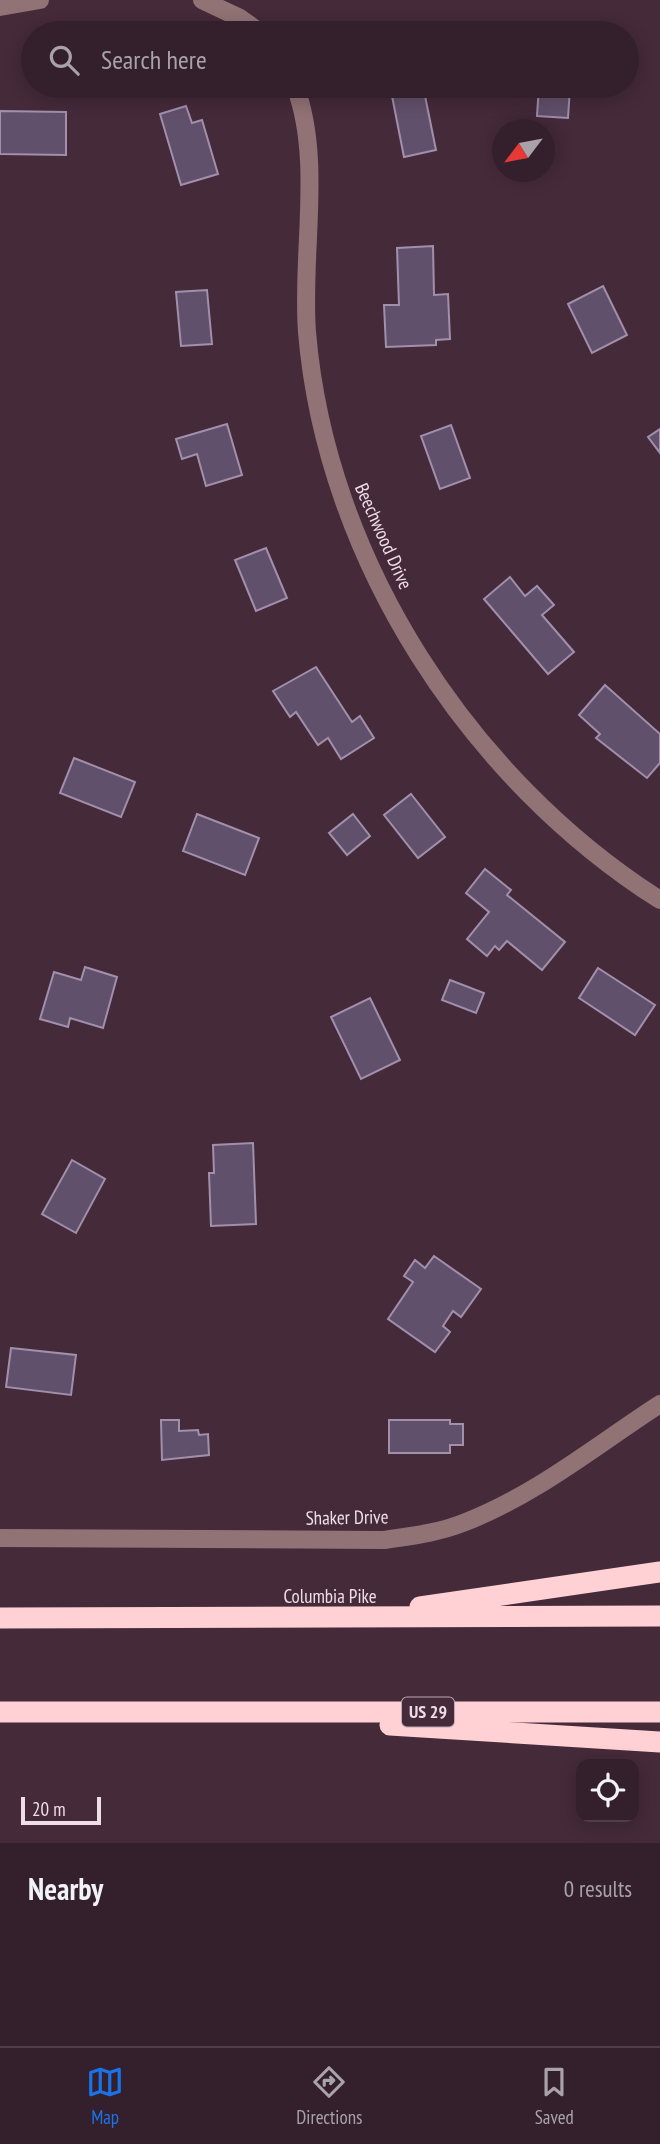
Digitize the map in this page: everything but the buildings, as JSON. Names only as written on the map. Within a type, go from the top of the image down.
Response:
[{"type":"highway","points":[[336,1619],[660,1572]]},
{"type":"highway","name":"Columbia Pike","points":[[0,1618],[660,1616]]},
{"type":"highway","name":"US 29","points":[[0,1712],[660,1712]]},
{"type":"highway","points":[[196,1713],[660,1742]]},
{"type":"street","points":[[0,6],[40,0]]},
{"type":"street","points":[[202,0],[244,21]]},
{"type":"street","name":"Beechwood Drive","points":[[300,98],[308,147],[305,308],[310,364],[321,425],[336,478],[362,541],[421,658],[454,709],[489,753],[587,850],[660,900]]},
{"type":"street","name":"Shaker Drive","points":[[0,1538],[384,1540],[423,1534],[460,1524],[552,1479],[660,1404]]}]
